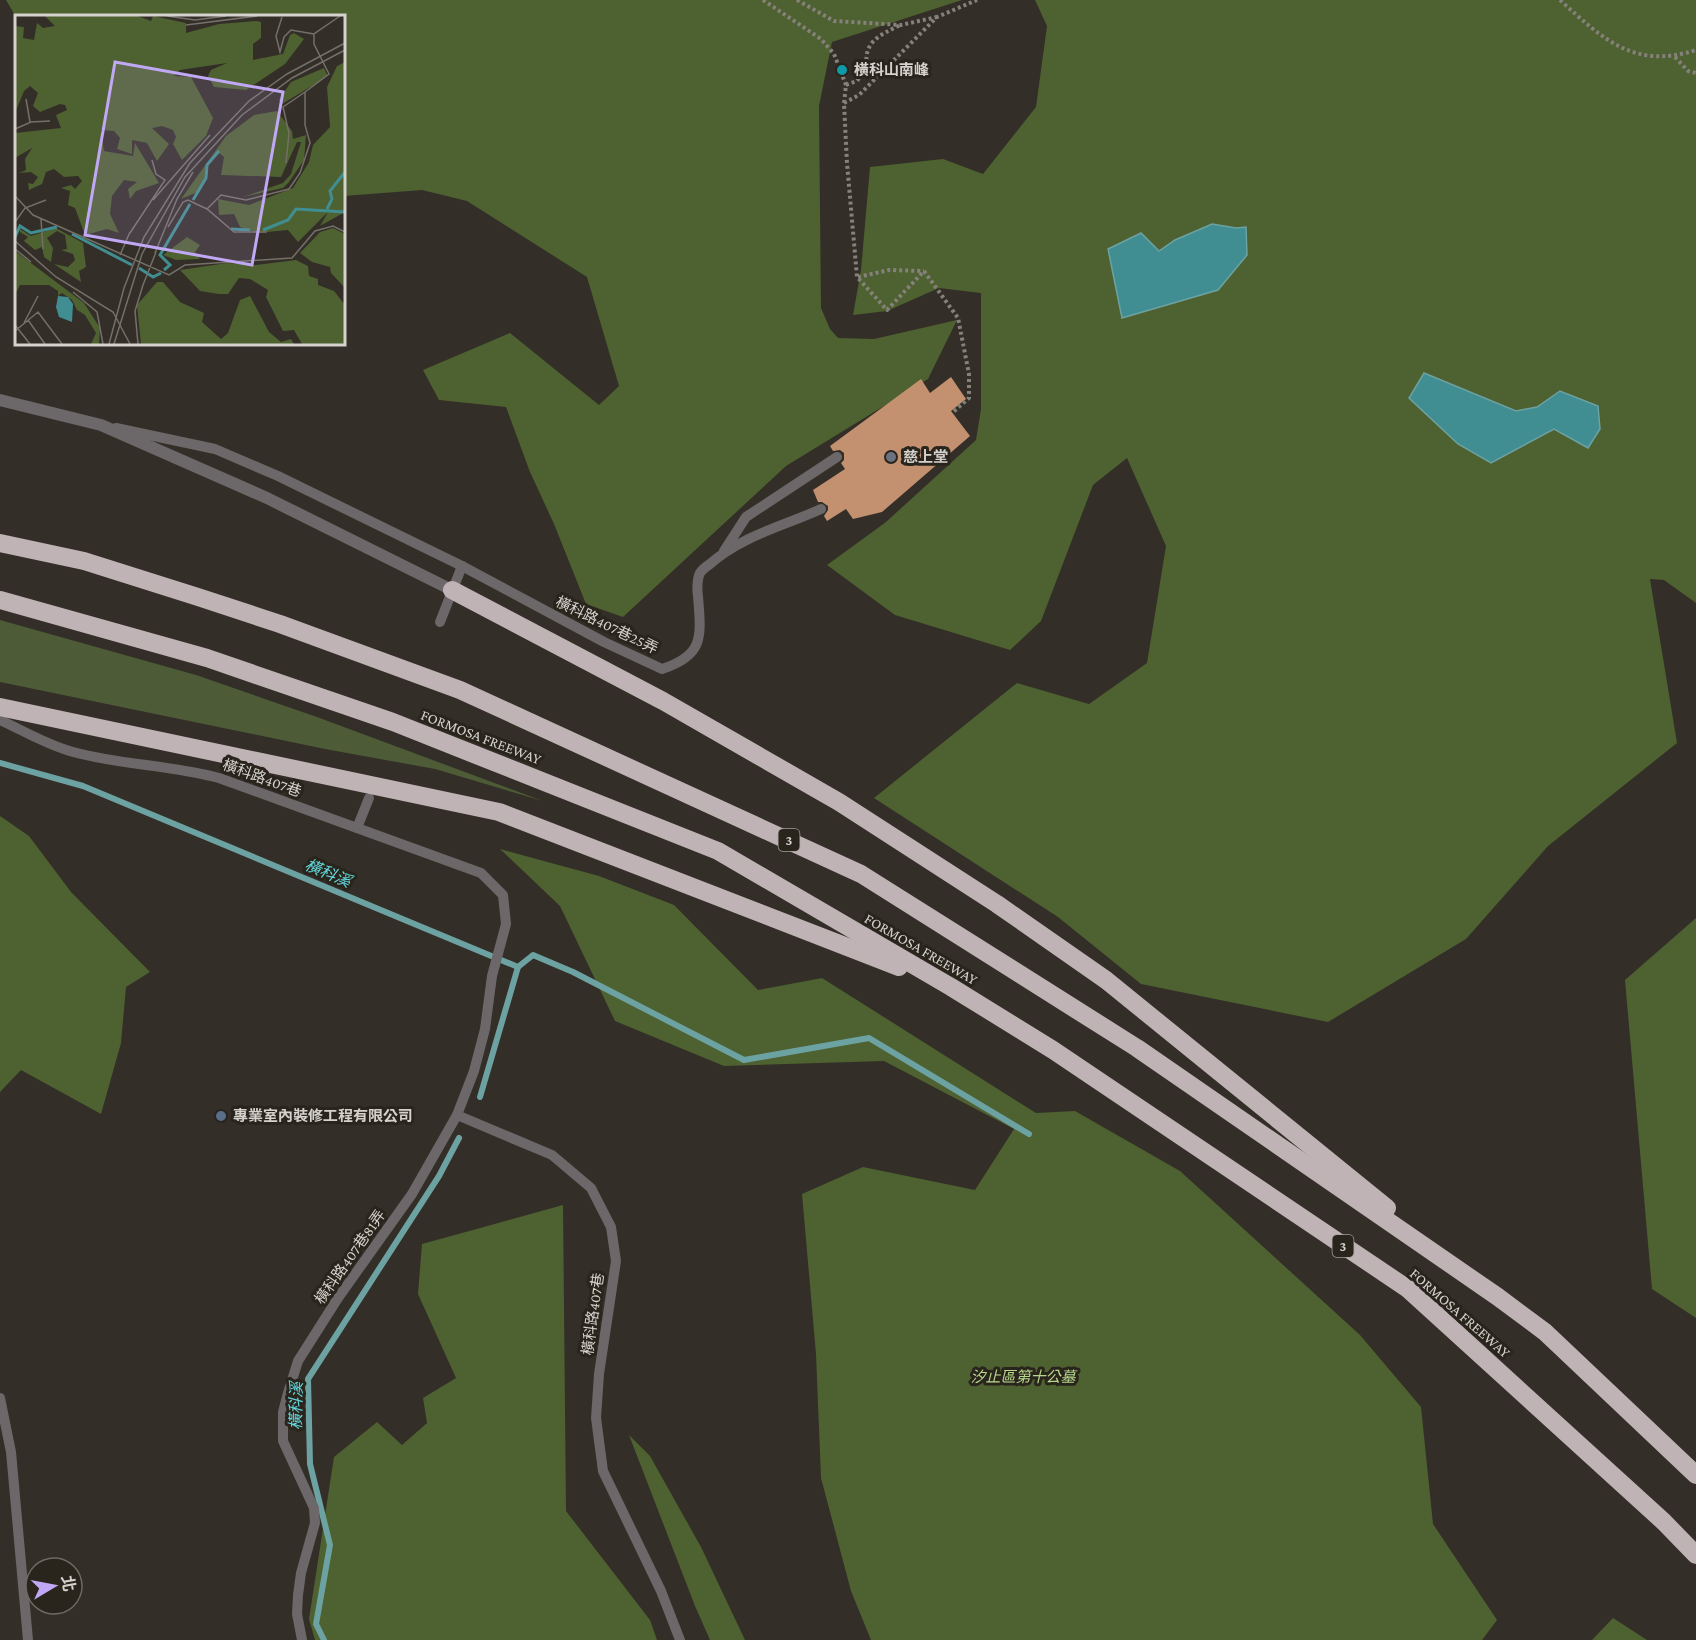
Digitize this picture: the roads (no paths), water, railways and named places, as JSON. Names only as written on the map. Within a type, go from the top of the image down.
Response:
[{"type":"highway","name":"FORMOSA FREEWAY","points":[[0,543],[84,561],[208,600],[460,690],[861,874],[1137,1048],[1498,1298],[1545,1332],[1696,1475]]},
{"type":"highway","points":[[452,590],[663,701],[840,802],[997,904],[1106,980],[1498,1298]]},
{"type":"highway","name":"FORMOSA FREEWAY","points":[[0,600],[207,658],[393,722],[718,851],[951,987],[1053,1050],[1408,1289],[1664,1522],[1696,1555]]},
{"type":"highway","points":[[0,707],[498,812],[951,987]]},
{"type":"street","points":[[0,400],[101,424],[267,498],[452,590]]},
{"type":"lane","points":[[101,424],[215,449],[278,476],[462,566],[440,622]]},
{"type":"lane","points":[[724,551],[746,517],[837,457]]},
{"type":"lane","name":"橫科路407巷25弄","points":[[462,566],[604,642],[662,669],[677,664],[695,649],[701,635],[698,591],[700,573],[724,551],[822,509]]},
{"type":"lane","name":"橫科路407巷","points":[[0,720],[71,752],[211,776],[481,873],[503,895]]},
{"type":"lane","points":[[357,828],[369,798]]},
{"type":"lane","name":"橫科路407巷81弄","points":[[302,1640],[297,1614],[298,1595],[301,1574],[315,1523],[314,1508],[283,1441],[283,1412],[288,1393],[298,1361],[338,1298],[412,1194],[457,1115],[474,1071],[485,1029],[494,970],[506,924],[503,895]]},
{"type":"lane","name":"橫科路407巷","points":[[457,1115],[552,1155],[591,1188],[611,1227],[616,1261],[599,1374],[596,1418],[603,1471],[661,1591],[680,1640]]},
{"type":"lane","points":[[0,1398],[11,1452],[28,1640]]},
{"type":"water","points":[[1212,224],[1236,228],[1246,227],[1247,255],[1218,290],[1122,318],[1108,249],[1141,233],[1159,251],[1175,240]]},
{"type":"water","points":[[1424,373],[1516,411],[1537,407],[1560,391],[1598,406],[1600,429],[1588,448],[1554,429],[1491,463],[1458,444],[1409,398]]},
{"type":"waterway","name":"橫科溪","points":[[0,763],[83,786],[518,967],[480,1097]]},
{"type":"waterway","points":[[518,967],[533,955],[573,972],[744,1060],[869,1038],[1029,1134]]},
{"type":"waterway","name":"橫科溪","points":[[324,1640],[316,1624],[330,1545],[310,1464],[308,1379],[439,1176],[459,1138]]},
{"type":"place","name":"橫科山南峰","points":[[842,70]]},
{"type":"place","name":"慈上堂","points":[[891,457]]},
{"type":"place","name":"專業室內裝修工程有限公司","points":[[221,1116]]},
{"type":"park label","name":"汐止區第十公墓","points":[[1023,1377]]}]
